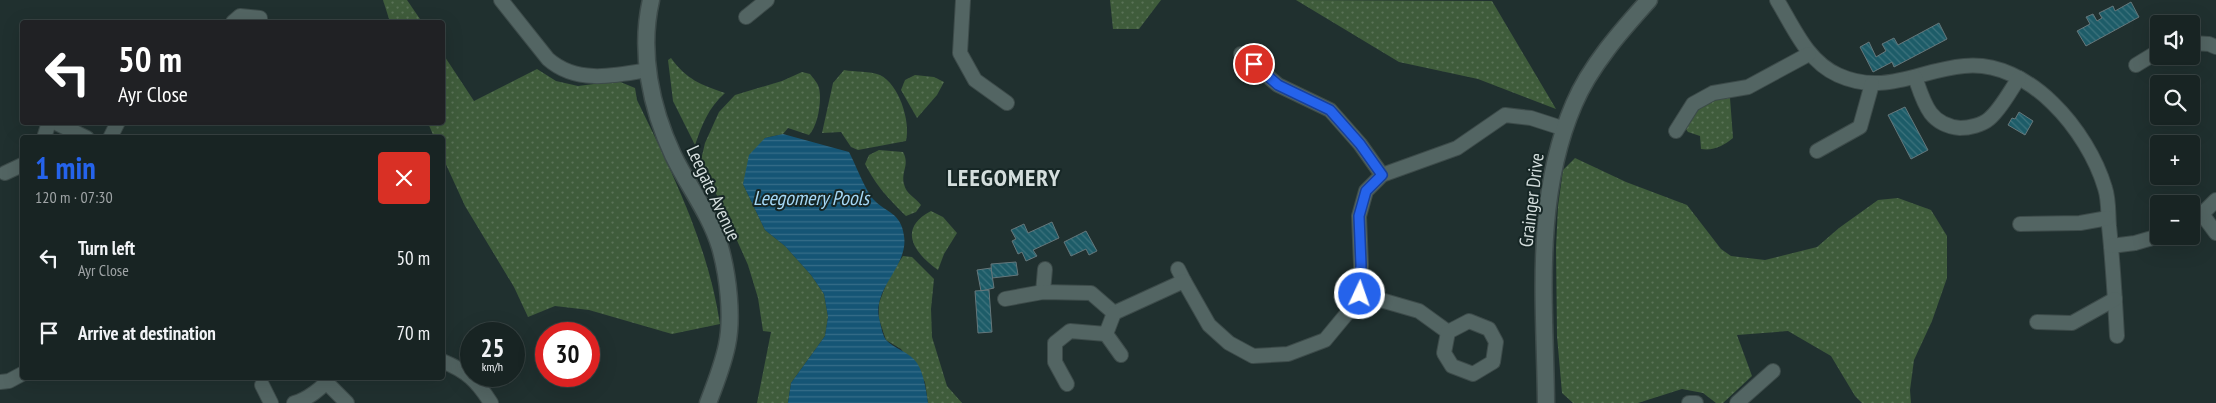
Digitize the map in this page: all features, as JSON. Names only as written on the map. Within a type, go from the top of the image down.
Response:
[{"type":"street","points":[[501,0],[555,66],[571,72],[604,77],[648,70]]},
{"type":"street","name":"Leegate Avenue","points":[[651,0],[646,20],[648,70],[652,98],[674,156],[699,200],[720,247],[729,297],[727,344],[708,403]]},
{"type":"street","points":[[746,17],[767,0]]},
{"type":"street","points":[[963,0],[960,53],[975,80],[1007,103]]},
{"type":"street","name":"Grainger Drive","points":[[1546,403],[1545,234],[1549,188],[1558,146],[1574,104],[1595,67],[1628,22],[1648,0]]},
{"type":"street","points":[[1777,0],[1809,54],[1838,75],[1872,84],[1890,84],[1956,66],[1976,64],[1996,68],[2018,78],[2035,88],[2052,102],[2082,139],[2106,190],[2118,336]]},
{"type":"street","points":[[235,20],[240,16],[260,18]]},
{"type":"street","points":[[2200,44],[2216,47]]},
{"type":"street","points":[[1241,54],[1278,85],[1330,110],[1360,144],[1382,175]]},
{"type":"street","points":[[1676,131],[1693,104],[1712,93],[1748,87],[1809,54]]},
{"type":"street","points":[[2136,65],[2150,56]]},
{"type":"street","points":[[1915,77],[1925,105],[1935,120],[1949,127],[1968,128],[1988,120],[2018,78]]},
{"type":"street","points":[[1817,151],[1860,127],[1872,84]]},
{"type":"street","points":[[1106,334],[1114,313],[1181,275],[1209,325],[1229,343],[1253,356],[1288,354],[1325,340],[1354,305],[1360,294],[1359,216],[1366,191],[1382,175],[1457,148],[1505,115],[1531,118],[1565,129]]},
{"type":"street","points":[[60,125],[81,135]]},
{"type":"street","points":[[5,173],[20,166]]},
{"type":"street","points":[[2200,214],[2216,200]]},
{"type":"street","points":[[2020,224],[2080,223],[2108,218]]},
{"type":"street","points":[[2200,220],[2216,233]]},
{"type":"street","points":[[2112,246],[2150,239]]},
{"type":"street","points":[[1043,292],[1045,269]]},
{"type":"street","points":[[1005,299],[1043,292],[1091,293],[1114,313]]},
{"type":"street","points":[[1360,294],[1419,312],[1448,332]]},
{"type":"street","points":[[2037,322],[2072,323],[2115,299]]},
{"type":"street","points":[[1068,384],[1055,362],[1055,343],[1070,331],[1106,334],[1121,355]]},
{"type":"street","points":[[445,362],[463,370],[482,388],[491,403]]},
{"type":"street","points":[[1737,403],[1773,371]]},
{"type":"street","points":[[0,382],[8,381],[20,375]]},
{"type":"street","points":[[294,403],[300,402],[328,380],[347,403]]},
{"type":"street","points":[[262,385],[271,403]]},
{"type":"street","points":[[1689,403],[1696,403]]},
{"type":"green space","points":[[383,0],[407,0],[421,20],[389,20]]},
{"type":"green space","points":[[1110,0],[1161,0],[1139,29],[1113,29]]},
{"type":"green space","points":[[1296,0],[1492,1],[1556,109],[1478,79],[1399,62]]},
{"type":"green space","points":[[445,57],[474,101],[537,69],[556,81],[578,86],[618,81],[635,88],[637,100],[663,154],[698,237],[707,265],[720,324],[672,334],[589,310],[555,306],[528,317],[514,287],[465,206],[445,162],[445,135],[433,135],[429,125],[445,125]]},
{"type":"green space","points":[[671,58],[688,76],[725,93],[710,111],[695,145],[673,101],[668,60]]},
{"type":"green space","points":[[844,70],[880,75],[893,86],[905,114],[907,124],[906,141],[858,150],[851,147],[841,132],[822,133],[833,83]]},
{"type":"green space","points":[[802,72],[810,74],[817,82],[819,88],[820,99],[815,126],[809,135],[788,128],[783,134],[765,138],[743,184],[765,230],[785,246],[811,275],[824,294],[828,317],[825,336],[791,383],[788,403],[757,403],[771,332],[763,331],[758,298],[748,265],[701,160],[705,143],[719,112],[735,95],[782,81]]},
{"type":"green space","points":[[915,75],[934,77],[944,82],[937,95],[917,118],[901,90],[905,80]]},
{"type":"green space","points":[[1727,94],[1730,98],[1733,138],[1718,147],[1701,149],[1700,136],[1688,132],[1685,128],[1702,106],[1713,99]]},
{"type":"green space","points":[[879,150],[903,152],[906,161],[903,179],[905,187],[921,205],[916,212],[906,216],[883,192],[869,172],[865,164],[869,155]]},
{"type":"green space","points":[[1575,158],[1626,182],[1687,205],[1721,249],[1731,256],[1765,260],[1817,247],[1839,228],[1878,200],[1898,198],[1931,210],[1947,236],[1947,278],[1932,321],[1914,360],[1910,390],[1911,403],[1862,403],[1855,396],[1831,356],[1788,331],[1737,335],[1752,376],[1723,403],[1716,403],[1703,393],[1682,389],[1638,403],[1573,403],[1562,393],[1557,336],[1556,248],[1558,206],[1563,170]]},
{"type":"green space","points":[[931,211],[943,217],[957,233],[944,254],[938,270],[916,249],[912,233],[914,225]]},
{"type":"green space","points":[[903,256],[912,257],[934,279],[931,309],[932,337],[947,386],[962,403],[928,403],[925,382],[901,349],[886,340],[879,319],[879,303],[889,277]]},
{"type":"water","name":"Leegomery Pools","points":[[783,134],[849,152],[871,196],[900,222],[904,236],[904,247],[901,258],[880,299],[878,310],[886,340],[917,363],[923,377],[928,403],[788,403],[791,383],[825,336],[828,317],[824,294],[811,275],[785,246],[765,230],[743,184],[749,155],[765,138]]},
{"type":"building","points":[[2131,2],[2139,17],[2086,46],[2077,31],[2090,24],[2086,17],[2093,14],[2097,21],[2102,18],[2099,13],[2113,6],[2115,11]]},
{"type":"building","points":[[1939,23],[1947,39],[1894,67],[1892,62],[1873,72],[1860,47],[1869,42],[1876,57],[1886,51],[1882,44],[1894,38],[1898,45]]},
{"type":"building","points":[[1905,107],[1928,150],[1911,159],[1888,115]]},
{"type":"building","points":[[2019,112],[2033,121],[2025,135],[2008,125]]},
{"type":"building","points":[[1052,222],[1059,238],[1033,250],[1037,256],[1026,261],[1022,252],[1018,254],[1012,241],[1016,239],[1011,230],[1024,224],[1028,233]]},
{"type":"building","points":[[1086,231],[1097,251],[1089,255],[1086,249],[1071,256],[1064,242]]},
{"type":"building","points":[[1016,262],[1018,275],[992,278],[991,264]]},
{"type":"building","points":[[991,268],[994,288],[981,291],[977,270]]},
{"type":"building","points":[[989,290],[992,332],[978,333],[975,291]]},
{"type":"district","name":"LEEGOMERY","points":[[1004,177]]},
{"type":"route","points":[[1254,64],[1278,85],[1330,110],[1360,144],[1382,175],[1366,191],[1359,216],[1360,294]]}]
